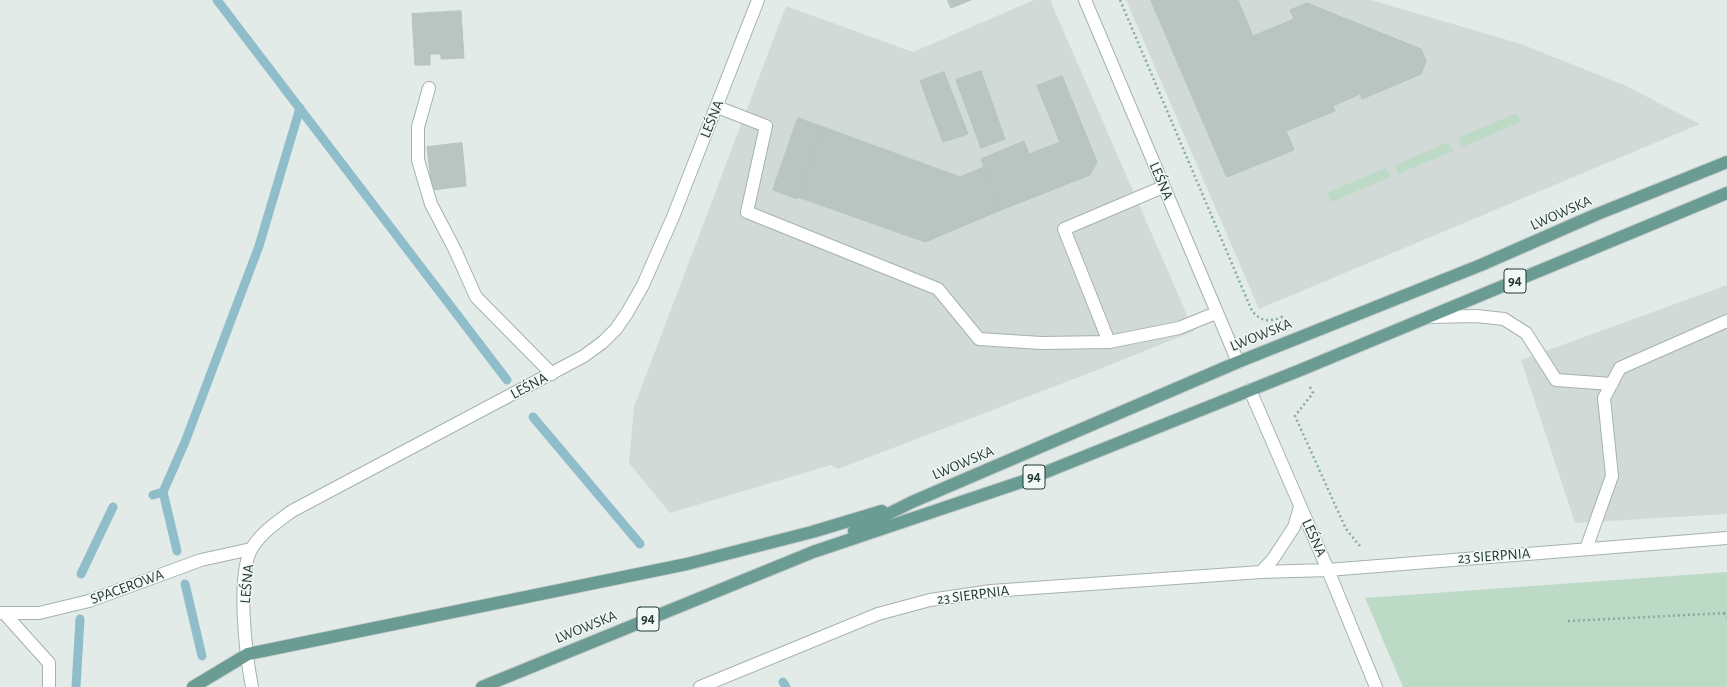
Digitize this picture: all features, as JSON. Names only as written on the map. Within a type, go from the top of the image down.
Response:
[{"type":"main road","name":"LWOWSKA","points":[[813,552],[912,502],[1238,362],[1481,266],[1595,215],[1727,162]]},
{"type":"main road","name":"LWOWSKA","points":[[482,687],[813,552],[1021,482],[1303,369],[1727,193]]},
{"type":"main road","points":[[193,687],[248,654],[687,564],[812,532],[912,502]]},
{"type":"street","name":"LEŚNA","points":[[252,687],[243,598],[245,573],[251,549],[267,529],[292,511],[552,374],[584,356],[603,342],[627,313],[643,285],[670,224],[758,0]]},
{"type":"street","name":"LEŚNA","points":[[1085,0],[1163,188],[1238,362]]},
{"type":"street","points":[[429,88],[418,127],[418,160],[431,204],[455,250],[476,297],[552,374]]},
{"type":"street","points":[[717,107],[766,126],[747,212],[938,289],[980,339],[1041,343],[1109,342],[1179,328],[1216,313]]},
{"type":"street","points":[[1109,342],[1064,229],[1163,188]]},
{"type":"street","points":[[1428,317],[1476,316],[1504,319],[1526,333],[1556,380],[1612,384]]},
{"type":"street","points":[[1586,549],[1612,476],[1604,398],[1620,368],[1727,321]]},
{"type":"street","name":"LEŚNA","points":[[1250,390],[1328,570],[1376,687]]},
{"type":"street","points":[[1261,572],[1273,559],[1294,527],[1300,507]]},
{"type":"street","name":"23 SIERPNIA","points":[[700,687],[878,614],[930,600],[991,591],[1261,572],[1328,570],[1727,538]]},
{"type":"street","name":"SPACEROWA","points":[[2,614],[39,613],[89,601],[201,560],[251,549]]},
{"type":"street","points":[[2,614],[49,663],[49,687]]},
{"type":"path","points":[[1120,0],[1252,311],[1256,316],[1265,321],[1282,317],[1292,340]]},
{"type":"path","points":[[1303,369],[1313,393],[1295,416],[1346,529],[1359,545],[1364,546]]},
{"type":"path","points":[[1568,621],[1726,613],[1727,618]]},
{"type":"shaded area","points":[[1034,0],[1050,0],[1194,331],[1100,369],[838,469],[831,465],[670,513],[629,463],[634,407],[786,6],[913,52]]},
{"type":"shaded area","points":[[1126,0],[1371,0],[1521,44],[1624,85],[1700,124],[1259,309]]},
{"type":"shaded area","points":[[1727,285],[1727,514],[1575,523],[1521,360]]},
{"type":"green space","points":[[1517,113],[1521,122],[1462,147],[1458,138]]},
{"type":"green space","points":[[1449,142],[1453,151],[1398,174],[1395,165]]},
{"type":"green space","points":[[1386,168],[1390,177],[1331,202],[1327,193]]},
{"type":"green space","points":[[1727,572],[1727,687],[1403,687],[1365,598]]},
{"type":"building","points":[[948,0],[971,0],[951,8]]},
{"type":"building","points":[[1151,0],[1238,0],[1253,36],[1294,19],[1290,10],[1307,3],[1421,49],[1426,61],[1421,74],[1362,99],[1360,94],[1333,106],[1335,111],[1286,131],[1294,150],[1227,177]]},
{"type":"building","points":[[461,11],[464,58],[441,59],[441,54],[430,54],[430,65],[415,65],[412,14]]},
{"type":"building","points":[[981,71],[1005,139],[981,148],[956,80]]},
{"type":"building","points":[[944,72],[968,134],[943,142],[920,81]]},
{"type":"building","points":[[1062,76],[1097,162],[1090,175],[1001,210],[981,159],[1024,141],[1029,154],[1060,142],[1037,86]]},
{"type":"building","points":[[798,118],[823,127],[797,199],[773,190]]},
{"type":"building","points":[[823,127],[960,177],[984,167],[1001,210],[925,242],[798,197]]},
{"type":"building","points":[[462,143],[466,186],[432,190],[427,147]]},
{"type":"waterway","points":[[217,0],[507,380]]},
{"type":"waterway","points":[[177,551],[163,492],[185,442],[259,246],[300,108]]},
{"type":"waterway","points":[[533,417],[640,544]]},
{"type":"waterway","points":[[153,495],[163,492]]},
{"type":"waterway","points":[[81,574],[113,507]]},
{"type":"waterway","points":[[185,584],[202,656]]},
{"type":"waterway","points":[[76,687],[80,619]]},
{"type":"waterway","points":[[783,682],[786,687]]}]
